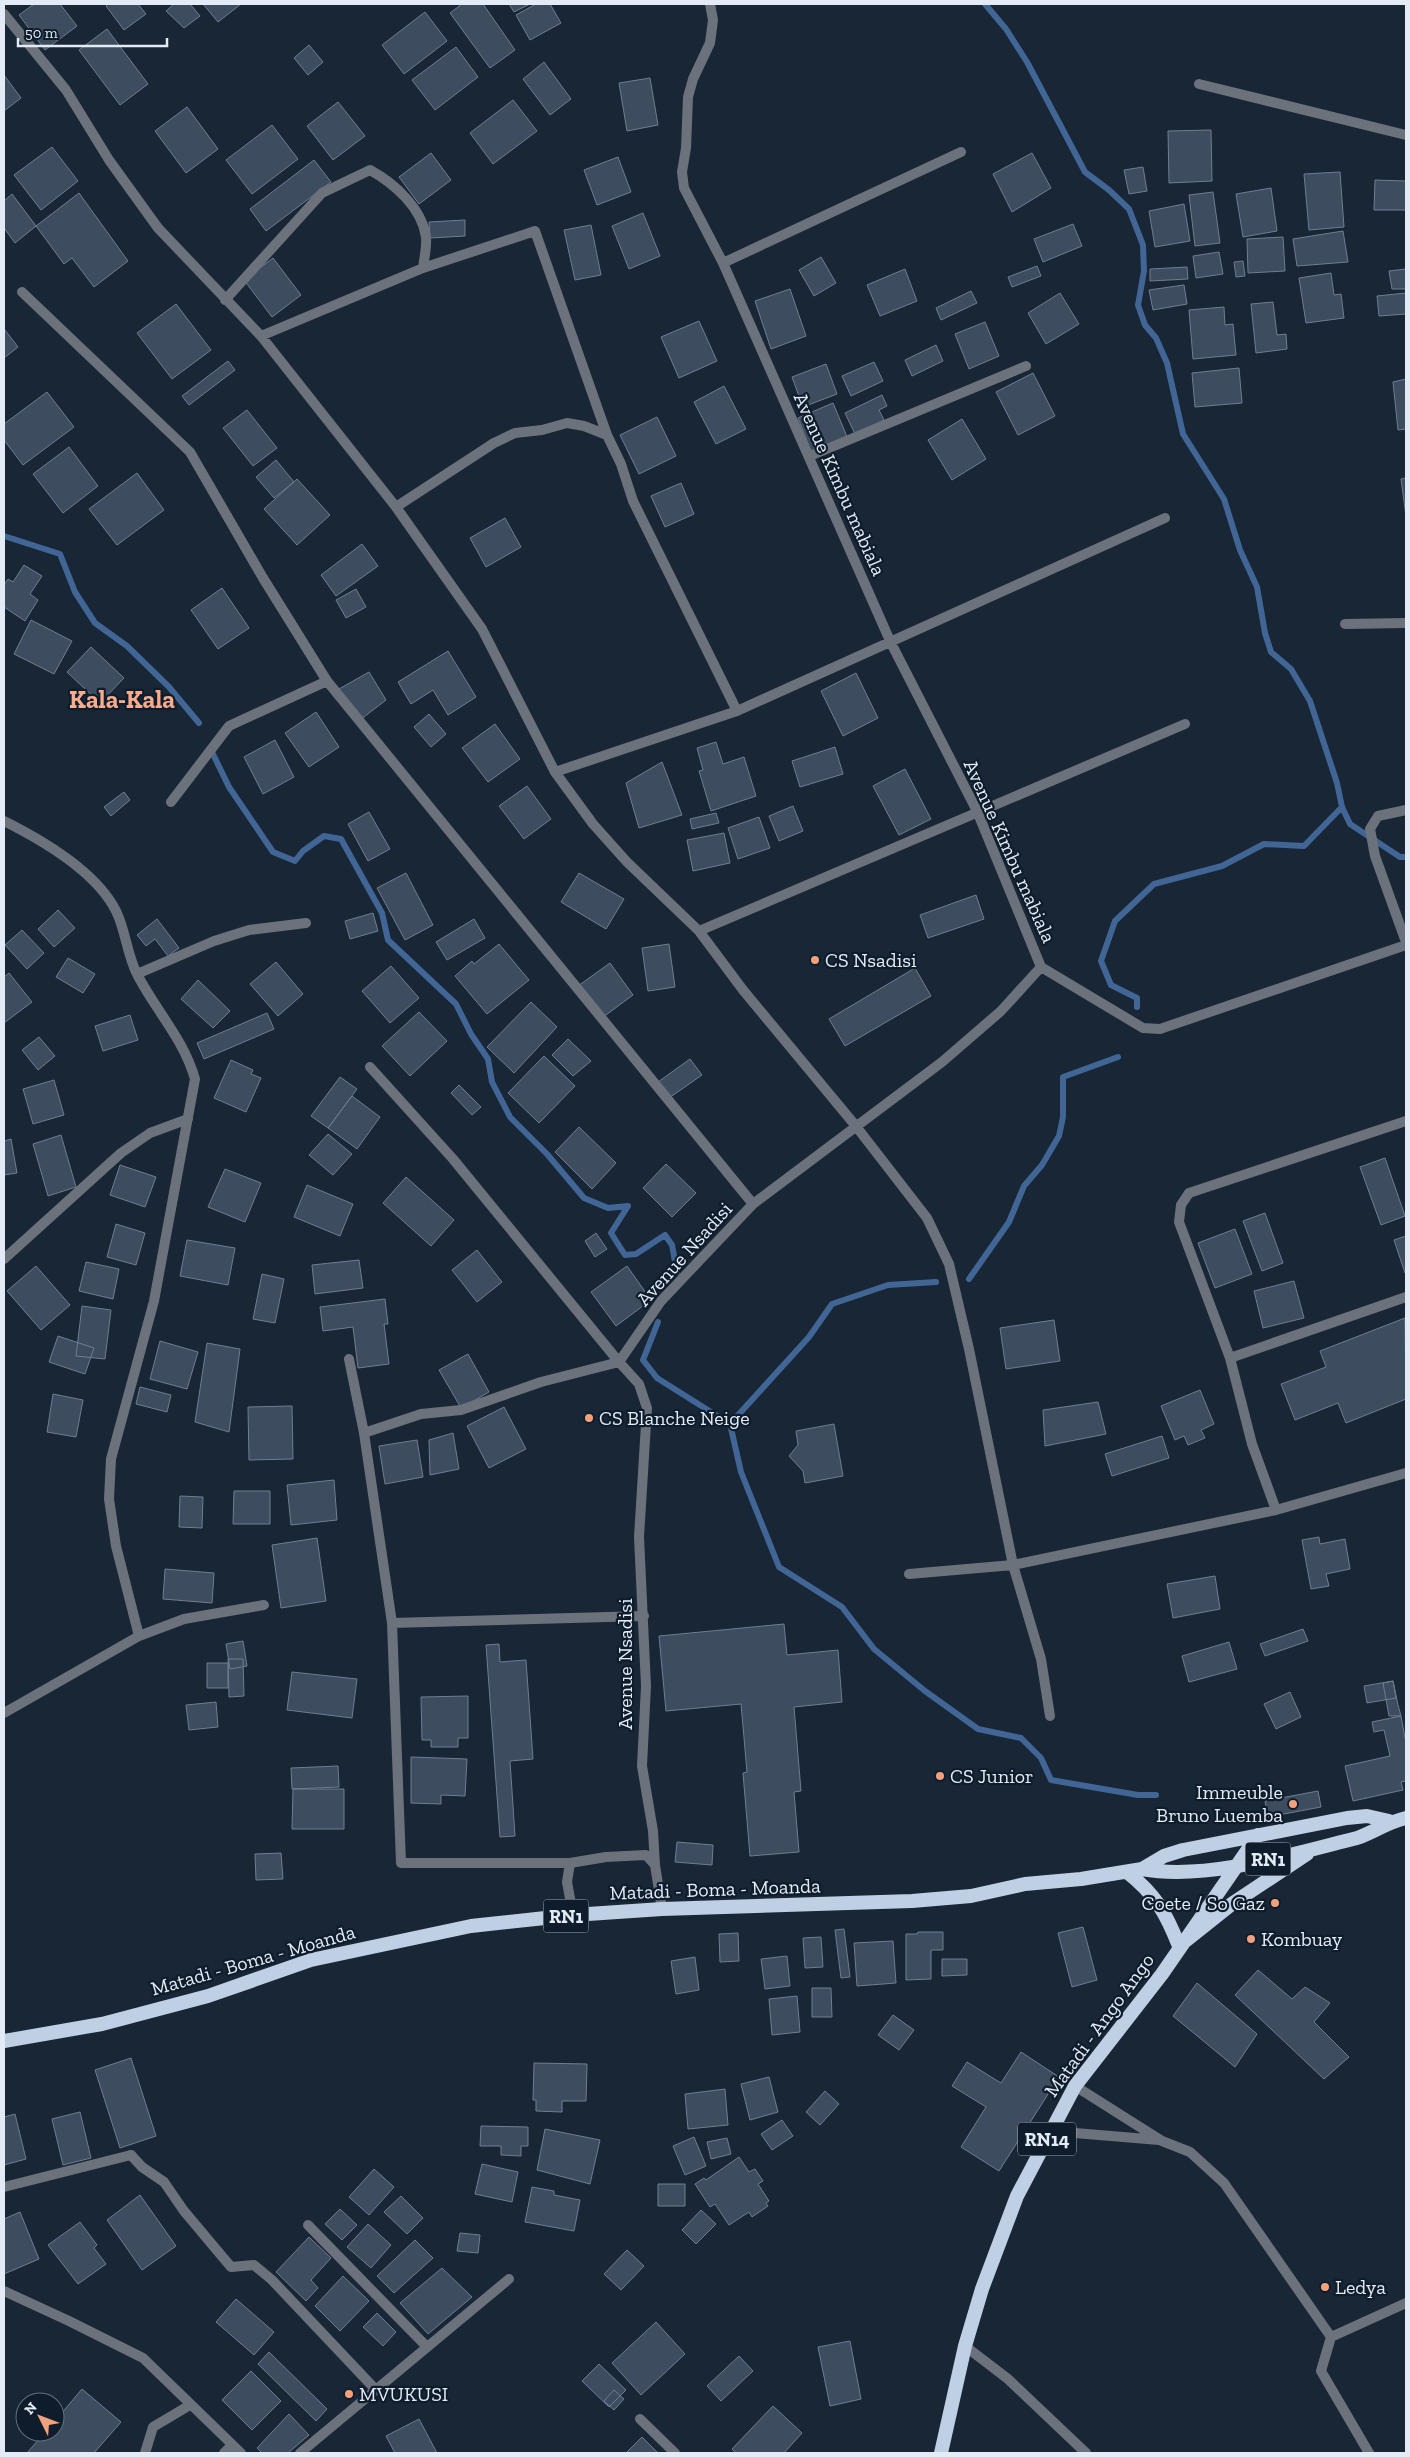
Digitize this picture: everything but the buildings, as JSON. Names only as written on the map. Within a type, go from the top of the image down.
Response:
[{"type":"highway","name":"Matadi - Boma - Moanda","points":[[4,2041],[102,2024],[208,1996],[312,1960],[471,1926],[572,1915],[662,1909],[912,1901],[971,1896],[1025,1884],[1081,1880],[1142,1869],[1164,1856],[1183,1850],[1258,1835],[1366,1816],[1389,1821],[1406,1818]]},
{"type":"highway","name":"Matadi - Boma - Moanda","points":[[1142,1869],[1165,1873],[1236,1866],[1357,1838],[1373,1832],[1389,1821]]},
{"type":"highway","name":"Matadi - Ango Ango","points":[[941,2453],[965,2346],[982,2289],[1017,2196],[1075,2086],[1162,1974],[1179,1946],[1258,1835]]},
{"type":"highway","points":[[1127,1872],[1146,1887],[1158,1901],[1179,1946],[1233,1903],[1316,1848]]},
{"type":"street","name":"Avenue Kimbu mabiala","points":[[710,4],[713,20],[710,43],[688,98],[686,148],[682,172],[684,188],[724,263],[891,643],[977,811],[1041,967]]},
{"type":"street","points":[[4,14],[66,90],[109,160],[158,228],[261,336],[396,507],[482,629],[555,772],[593,824],[627,862],[700,931],[743,990],[855,1125],[927,1218],[949,1264],[969,1349],[1013,1565],[1042,1659],[1050,1716]]},
{"type":"street","points":[[1199,84],[1406,135]]},
{"type":"street","points":[[724,263],[961,152]]},
{"type":"street","points":[[225,300],[322,193],[370,170],[388,179],[419,218],[426,237],[423,268]]},
{"type":"street","points":[[261,336],[423,268],[535,232],[607,435],[621,464],[633,501],[737,711]]},
{"type":"street","points":[[22,292],[190,452],[263,578],[327,681],[753,1204]]},
{"type":"street","points":[[810,456],[1026,366]]},
{"type":"street","points":[[396,507],[494,443],[515,433],[567,424],[584,426],[607,435]]},
{"type":"street","points":[[555,772],[737,711],[1165,518]]},
{"type":"street","points":[[1346,624],[1406,623]]},
{"type":"street","points":[[172,802],[229,726],[327,681]]},
{"type":"street","points":[[700,931],[977,811],[1185,724]]},
{"type":"street","points":[[1041,967],[1143,1028],[1160,1029],[1406,944],[1376,856],[1370,829],[1378,816],[1406,810]]},
{"type":"street","points":[[4,821],[61,854],[96,883],[116,910],[137,974],[174,1030],[190,1061],[195,1079],[154,1302],[111,1459],[109,1499],[139,1636]]},
{"type":"street","points":[[137,974],[214,940],[241,932],[306,923]]},
{"type":"street","name":"Avenue Nsadisi","points":[[662,1909],[654,1865],[653,1831],[642,1766],[646,1686],[644,1616],[638,1537],[647,1408],[639,1384],[620,1362],[661,1301],[753,1204],[855,1125],[942,1062],[1001,1011],[1041,967]]},
{"type":"street","points":[[364,1433],[421,1414],[461,1410],[540,1382],[620,1362],[453,1159],[370,1067]]},
{"type":"street","points":[[4,1259],[121,1153],[150,1133],[188,1119]]},
{"type":"street","points":[[1276,1510],[1252,1444],[1230,1358],[1179,1222],[1181,1205],[1189,1193],[1406,1121]]},
{"type":"street","points":[[1230,1358],[1406,1298]]},
{"type":"street","points":[[349,1360],[364,1433],[392,1623],[401,1863],[570,1863],[606,1857],[646,1855],[654,1865]]},
{"type":"street","points":[[909,1574],[1013,1565],[1276,1510],[1406,1473]]},
{"type":"street","points":[[4,1713],[139,1636],[184,1619],[264,1605]]},
{"type":"street","points":[[392,1623],[644,1616]]},
{"type":"street","points":[[570,1863],[567,1882],[572,1915]]},
{"type":"street","points":[[1075,2086],[1162,2141],[1190,2152],[1224,2183],[1331,2337]]},
{"type":"street","points":[[1051,2131],[1162,2141]]},
{"type":"street","points":[[4,2187],[131,2155],[142,2167],[164,2182],[184,2211],[231,2266],[254,2265],[272,2280],[376,2390]]},
{"type":"street","points":[[308,2225],[427,2347]]},
{"type":"street","points":[[300,2453],[509,2279]]},
{"type":"street","points":[[4,2291],[143,2358],[241,2453]]},
{"type":"street","points":[[1369,2453],[1321,2371],[1331,2337],[1406,2303]]},
{"type":"street","points":[[965,2346],[1008,2379],[1086,2453]]},
{"type":"street","points":[[145,2453],[153,2427],[190,2405]]},
{"type":"street","points":[[640,2419],[675,2453]]},
{"type":"street","points":[[224,2453],[232,2445]]},
{"type":"waterway","points":[[985,4],[1006,29],[1027,62],[1085,172],[1109,190],[1129,209],[1143,245],[1144,271],[1138,305],[1145,325],[1156,338],[1167,363],[1183,434],[1224,499],[1240,550],[1257,587],[1265,633],[1271,652],[1291,669],[1310,701],[1337,783],[1342,807],[1350,824],[1400,857],[1406,857]]},
{"type":"waterway","points":[[4,536],[60,554],[75,592],[95,623],[127,646],[169,687],[199,723]]},
{"type":"waterway","points":[[212,752],[229,787],[273,852],[295,861],[303,851],[324,836],[341,839],[382,913],[388,940],[456,1004],[471,1034],[488,1059],[492,1082],[510,1117],[547,1154],[584,1198],[608,1208],[628,1206],[611,1233],[625,1255],[636,1254],[665,1235],[672,1245],[677,1272]]},
{"type":"waterway","points":[[1137,1007],[1137,998],[1111,985],[1101,961],[1115,921],[1154,884],[1222,866],[1264,844],[1304,846],[1342,807]]},
{"type":"waterway","points":[[969,1279],[1009,1222],[1024,1186],[1042,1165],[1059,1136],[1063,1117],[1063,1077],[1118,1057]]},
{"type":"waterway","points":[[936,1282],[888,1285],[832,1304],[809,1337],[730,1424],[741,1472],[779,1567],[842,1607],[874,1649],[925,1691],[978,1729],[1021,1738],[1041,1758],[1051,1780],[1138,1795],[1156,1795]]},
{"type":"waterway","points":[[658,1322],[643,1360],[657,1378],[730,1424]]},
{"type":"place","name":"CS Nsadisi","points":[[815,960]]},
{"type":"place","name":"CS Blanche Neige","points":[[589,1418]]},
{"type":"place","name":"CS Junior","points":[[940,1776]]},
{"type":"place","name":"Immeuble Bruno Luemba","points":[[1293,1804]]},
{"type":"place","name":"Coete / So Gaz","points":[[1275,1903]]},
{"type":"place","name":"Kombuay","points":[[1251,1939]]},
{"type":"place","name":"Ledya","points":[[1325,2287]]},
{"type":"place","name":"MVUKUSI","points":[[349,2394]]},
{"type":"district","name":"Kala-Kala","points":[[122,699]]}]
